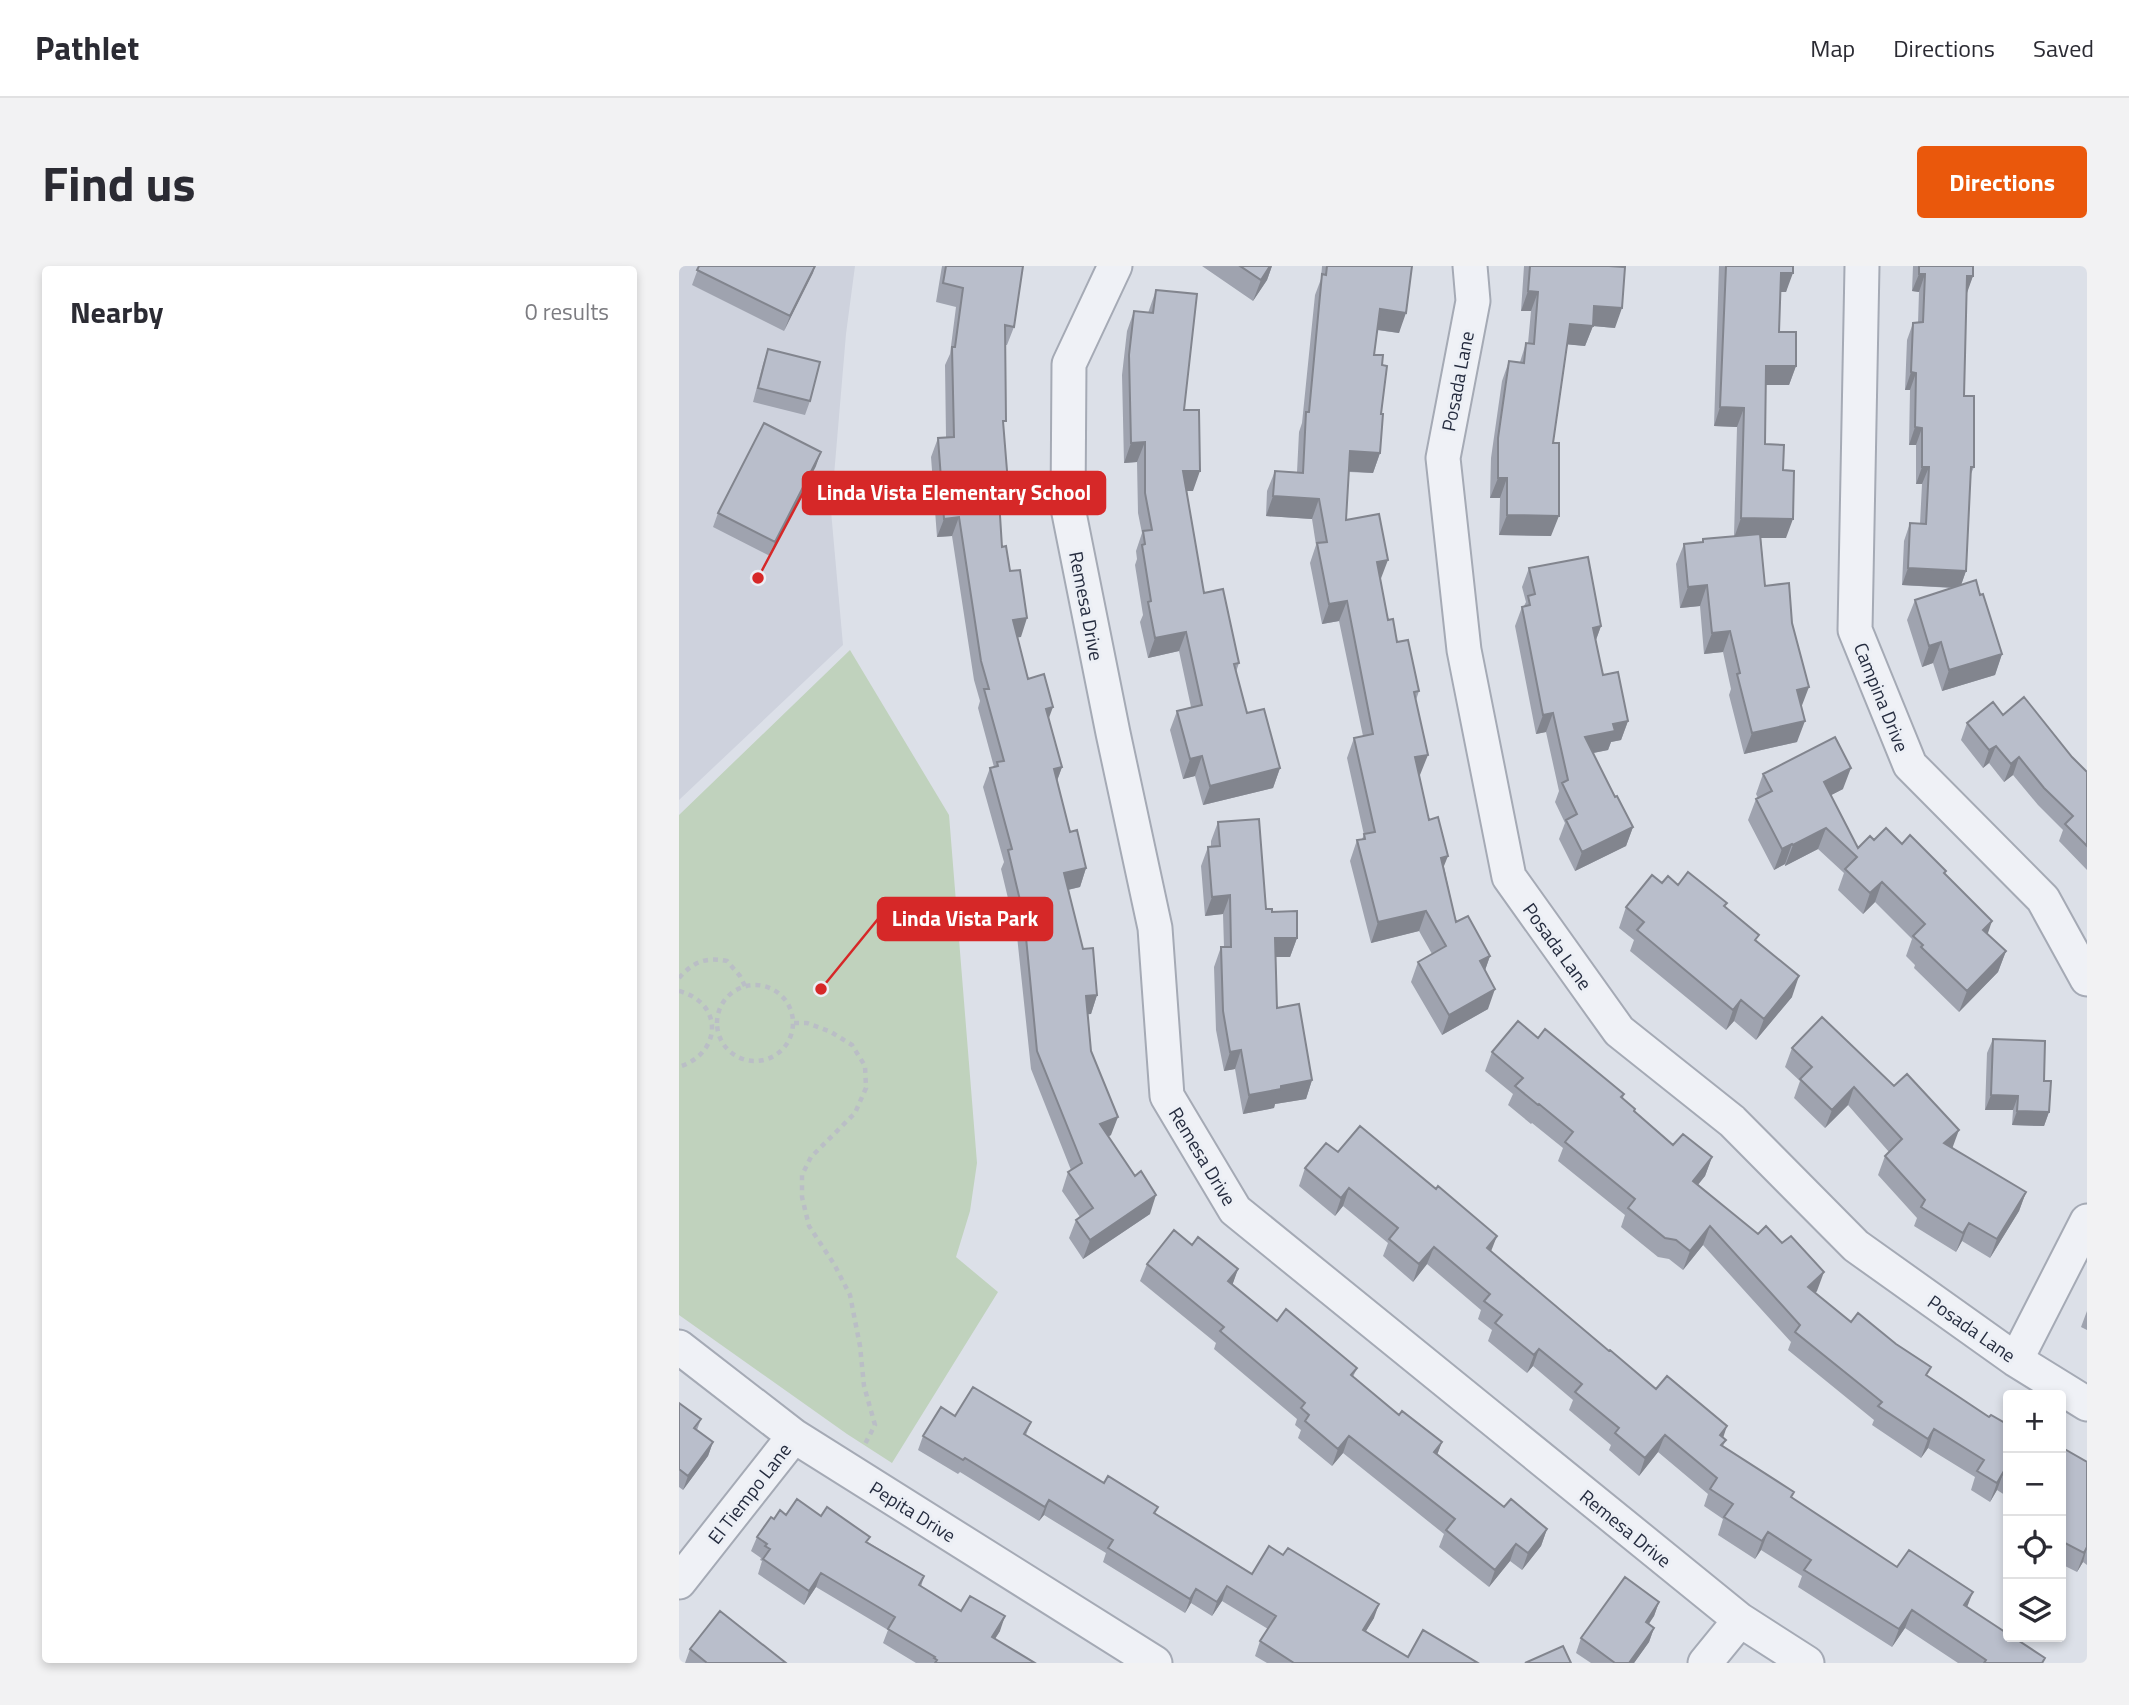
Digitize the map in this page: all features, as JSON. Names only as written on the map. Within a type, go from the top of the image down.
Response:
[{"type":"street","name":"Remesa Drive","points":[[1115,266],[1069,364],[1068,508],[1155,928],[1167,1096],[1235,1210],[1740,1620],[1807,1663]]},
{"type":"street","name":"Posada Lane","points":[[1470,266],[1473,301],[1443,458],[1464,650],[1509,877],[1619,1031],[1732,1121],[1856,1246],[2016,1360],[2087,1404]]},
{"type":"street","name":"Campina Drive","points":[[1862,266],[1855,630],[1910,765],[2043,899],[2087,979]]},
{"type":"street","points":[[2016,1360],[2087,1221]]},
{"type":"street","name":"Pepita Drive","points":[[679,1347],[794,1436],[1155,1663]]},
{"type":"street","name":"El Tiempo Lane","points":[[679,1582],[794,1436]]},
{"type":"street","points":[[1705,1663],[1740,1620]]},
{"type":"path","points":[[679,978],[698,962],[711,958],[727,961],[740,976],[744,986]]},
{"type":"path","points":[[679,991],[697,999],[714,1017],[720,1039],[735,1057],[757,1062],[769,1060],[787,1045],[794,1023],[787,1001],[778,992],[768,987],[744,986],[734,990],[726,998],[714,1017],[709,1043],[702,1055],[692,1063],[679,1067]]},
{"type":"path","points":[[794,1023],[807,1023],[831,1032],[852,1045],[865,1066],[866,1088],[855,1113],[811,1157],[802,1175],[802,1196],[809,1226],[850,1295],[860,1346],[864,1386],[875,1425],[869,1440],[848,1471]]},
{"type":"shaded area","points":[[679,266],[855,266],[846,334],[831,511],[843,645],[679,800]]},
{"type":"green space","points":[[850,650],[949,815],[977,1163],[970,1211],[956,1257],[998,1292],[892,1463],[679,1315],[679,815]]},
{"type":"building","points":[[699,266],[815,266],[790,316],[697,270]]},
{"type":"building","points":[[946,266],[1023,266],[1014,327],[1005,325],[1006,421],[1003,421],[1008,483],[998,484],[1002,547],[1006,546],[1010,571],[1020,570],[1027,618],[1013,620],[1028,679],[1044,674],[1053,707],[1046,709],[1062,767],[1054,769],[1070,832],[1077,830],[1086,868],[1064,873],[1083,949],[1093,948],[1097,995],[1086,996],[1091,1051],[1118,1117],[1100,1124],[1135,1176],[1141,1171],[1156,1195],[1090,1240],[1076,1220],[1093,1208],[1068,1172],[1082,1163],[1037,1051],[1024,917],[1008,850],[1012,849],[990,768],[998,766],[997,762],[1004,761],[984,689],[989,689],[981,661],[959,517],[944,519],[938,438],[954,437],[952,347],[955,347],[963,288],[943,283]]},
{"type":"building","points":[[1240,266],[1270,266],[1261,280]]},
{"type":"building","points":[[1327,266],[1412,266],[1406,313],[1380,309],[1374,355],[1383,355],[1382,365],[1387,366],[1381,414],[1380,453],[1350,451],[1346,520],[1379,514],[1388,560],[1377,562],[1388,620],[1393,619],[1397,642],[1408,640],[1419,691],[1414,692],[1428,755],[1415,757],[1429,820],[1438,817],[1448,856],[1441,858],[1456,922],[1468,916],[1490,956],[1480,961],[1495,989],[1449,1015],[1418,962],[1446,946],[1426,911],[1378,922],[1357,840],[1365,839],[1364,834],[1375,832],[1354,738],[1373,734],[1347,601],[1329,604],[1317,543],[1327,542],[1319,499],[1273,496],[1275,471],[1303,473],[1306,412],[1309,412],[1322,274],[1326,275]]},
{"type":"building","points":[[1530,266],[1625,267],[1622,308],[1594,306],[1593,326],[1570,324],[1553,443],[1559,443],[1559,516],[1507,515],[1507,478],[1498,478],[1498,438],[1509,361],[1524,363],[1526,343],[1534,344],[1538,292],[1528,291]]},
{"type":"building","points":[[1726,266],[1793,266],[1793,273],[1781,273],[1779,332],[1796,332],[1796,366],[1766,366],[1765,444],[1784,445],[1783,470],[1794,471],[1793,519],[1741,518],[1744,408],[1720,407]]},
{"type":"building","points":[[1919,266],[1973,266],[1973,276],[1967,276],[1964,396],[1974,396],[1974,467],[1971,467],[1966,571],[1908,568],[1910,523],[1926,524],[1929,467],[1922,467],[1922,428],[1915,427],[1916,373],[1911,372],[1913,323],[1923,322],[1925,274],[1919,274]]},
{"type":"building","points":[[1156,290],[1197,294],[1184,410],[1199,410],[1200,471],[1183,471],[1204,593],[1223,589],[1239,663],[1234,664],[1247,713],[1264,709],[1280,768],[1210,786],[1202,756],[1190,759],[1177,711],[1202,705],[1186,632],[1155,638],[1148,602],[1151,601],[1142,545],[1145,544],[1143,531],[1152,530],[1145,493],[1145,442],[1131,443],[1129,355],[1134,311],[1153,313]]},
{"type":"building","points":[[768,349],[820,362],[810,401],[758,388]]},
{"type":"building","points":[[764,423],[821,452],[775,542],[718,513]]},
{"type":"building","points":[[1760,534],[1765,586],[1789,583],[1792,623],[1809,687],[1797,690],[1805,721],[1752,733],[1737,674],[1740,673],[1730,631],[1712,633],[1707,585],[1688,587],[1684,544],[1703,542],[1703,539]]},
{"type":"building","points":[[1588,557],[1601,626],[1593,628],[1603,675],[1618,672],[1628,721],[1613,724],[1615,731],[1585,737],[1633,827],[1582,852],[1566,820],[1577,814],[1562,783],[1568,780],[1553,713],[1543,715],[1522,607],[1530,605],[1528,596],[1535,594],[1529,568]]},
{"type":"building","points":[[1976,580],[2002,654],[1949,670],[1941,642],[1929,646],[1915,600]]},
{"type":"building","points":[[2024,697],[2087,772],[2087,846],[2065,824],[2073,816],[2044,788],[2019,757],[2011,764],[1996,746],[1989,750],[1967,723],[1993,702],[2003,715]]},
{"type":"building","points":[[1835,737],[1851,768],[1824,782],[1858,848],[1870,836],[1874,840],[1886,828],[1902,844],[1910,835],[1992,921],[1983,930],[2006,951],[1967,991],[1913,936],[1925,924],[1882,882],[1870,893],[1845,869],[1857,857],[1826,828],[1782,849],[1756,799],[1772,791],[1763,774]]},
{"type":"building","points":[[1259,819],[1266,909],[1272,909],[1272,912],[1297,911],[1297,938],[1275,938],[1277,1008],[1299,1004],[1312,1080],[1249,1095],[1241,1050],[1230,1052],[1223,1011],[1221,947],[1231,947],[1230,895],[1212,897],[1208,847],[1220,846],[1218,822]]},
{"type":"building","points":[[1688,872],[1727,903],[1724,906],[1759,935],[1755,940],[1799,976],[1764,1019],[1741,1000],[1733,1010],[1637,930],[1644,922],[1626,907],[1652,875],[1662,883],[1668,876],[1678,885]]},
{"type":"building","points":[[1822,1017],[1894,1086],[1907,1074],[1959,1130],[1944,1143],[2026,1192],[1997,1239],[1969,1223],[1963,1233],[1921,1207],[1925,1200],[1885,1156],[1902,1139],[1854,1087],[1832,1110],[1800,1079],[1812,1067],[1792,1048]]},
{"type":"building","points":[[1518,1021],[1538,1038],[1545,1029],[1624,1094],[1621,1097],[1634,1111],[1673,1145],[1683,1134],[1712,1157],[1693,1181],[1758,1234],[1766,1226],[1782,1243],[1791,1236],[1824,1272],[1808,1287],[1851,1322],[1858,1313],[1896,1344],[1931,1367],[1926,1375],[1989,1417],[1991,1415],[2003,1422],[2003,1473],[1997,1483],[1977,1471],[1984,1460],[1934,1429],[1928,1439],[1878,1406],[1882,1402],[1795,1332],[1800,1325],[1710,1226],[1690,1251],[1676,1240],[1665,1238],[1628,1208],[1635,1199],[1565,1142],[1573,1132],[1515,1086],[1523,1078],[1492,1052]]},
{"type":"building","points":[[1993,1039],[2045,1041],[2044,1081],[2051,1081],[2049,1112],[2017,1111],[2018,1096],[1991,1095]]},
{"type":"building","points":[[1360,1126],[1497,1236],[1487,1248],[1609,1351],[1656,1389],[1667,1376],[1727,1426],[1720,1435],[1726,1440],[1721,1445],[1794,1492],[1791,1497],[1897,1567],[1909,1550],[1973,1592],[1964,1605],[2003,1631],[2003,1642],[2021,1642],[2045,1658],[2042,1663],[1984,1663],[1986,1660],[1912,1610],[1899,1629],[1804,1570],[1811,1560],[1768,1532],[1762,1541],[1724,1517],[1733,1504],[1710,1489],[1717,1478],[1665,1435],[1645,1458],[1615,1433],[1619,1428],[1575,1392],[1582,1384],[1539,1349],[1534,1355],[1495,1323],[1502,1315],[1484,1301],[1490,1294],[1434,1247],[1419,1264],[1389,1239],[1398,1228],[1349,1188],[1341,1198],[1305,1168],[1326,1143],[1338,1152]]},
{"type":"building","points":[[1174,1230],[1192,1245],[1198,1237],[1238,1269],[1228,1281],[1277,1321],[1286,1309],[1357,1368],[1351,1375],[1399,1415],[1402,1411],[1442,1442],[1434,1452],[1504,1507],[1511,1499],[1547,1529],[1528,1553],[1516,1544],[1495,1570],[1446,1530],[1455,1519],[1349,1436],[1338,1449],[1305,1421],[1309,1415],[1301,1408],[1305,1403],[1220,1331],[1224,1327],[1147,1264]]},
{"type":"building","points":[[973,1387],[1031,1422],[1024,1434],[1104,1483],[1108,1476],[1158,1507],[1154,1513],[1252,1574],[1269,1546],[1283,1555],[1288,1548],[1379,1604],[1363,1630],[1408,1657],[1423,1630],[1478,1663],[1294,1663],[1260,1641],[1276,1616],[1227,1586],[1217,1602],[1196,1589],[1190,1599],[1108,1548],[1113,1540],[1049,1500],[1045,1507],[965,1458],[963,1460],[923,1436],[941,1407],[955,1416]]},
{"type":"building","points":[[679,1403],[701,1419],[694,1428],[713,1442],[688,1476],[679,1469]]},
{"type":"building","points":[[2066,1450],[2087,1462],[2087,1547],[2084,1553],[2066,1544]]},
{"type":"building","points":[[797,1499],[821,1516],[827,1507],[870,1537],[866,1542],[924,1576],[919,1585],[961,1611],[970,1596],[1005,1616],[992,1637],[1035,1663],[935,1663],[935,1657],[888,1629],[895,1617],[821,1573],[809,1591],[763,1559],[770,1549],[757,1537],[771,1517],[774,1519],[780,1510],[786,1515]]},
{"type":"building","points":[[1625,1577],[1659,1602],[1646,1622],[1654,1628],[1629,1663],[1615,1663],[1581,1638]]},
{"type":"building","points":[[720,1611],[786,1663],[707,1663],[690,1649]]},
{"type":"building","points":[[1563,1646],[1571,1663],[1525,1663]]},
{"type":"place","name":"Linda Vista Elementary School","points":[[758,578]]},
{"type":"place","name":"Linda Vista Park","points":[[821,989]]}]
